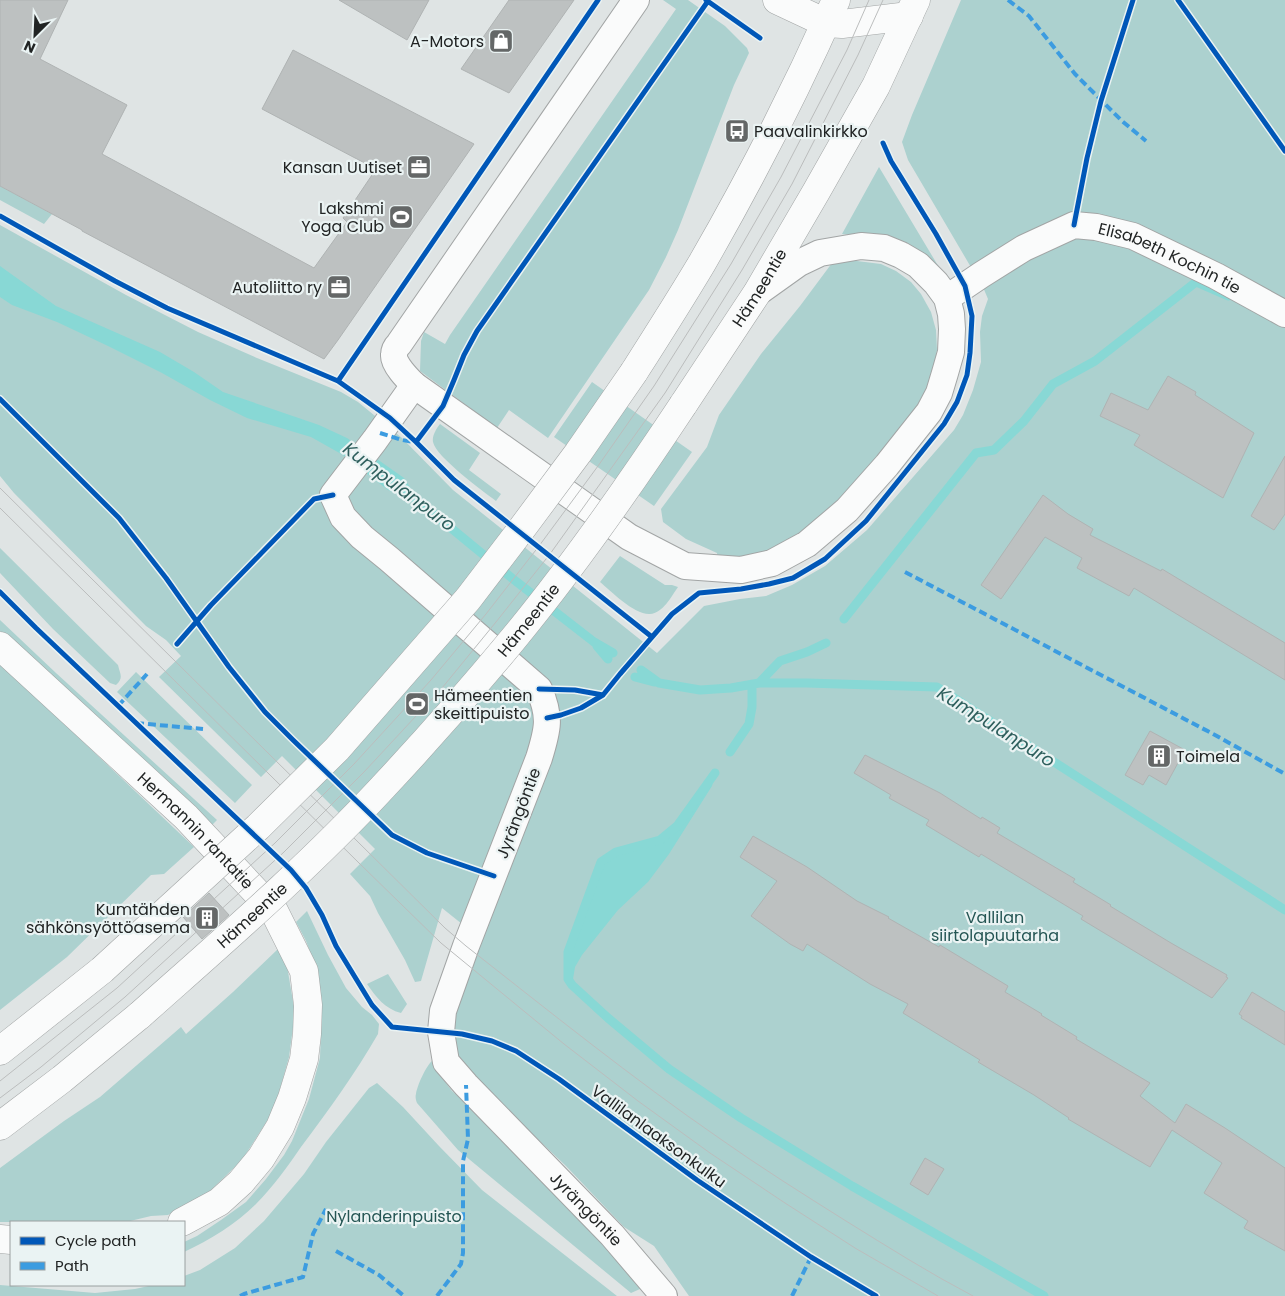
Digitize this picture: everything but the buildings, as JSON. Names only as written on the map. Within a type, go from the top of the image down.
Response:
[{"type":"main road","points":[[776,0],[831,11],[842,24],[912,8]]},
{"type":"main road","name":"Hämeentie","points":[[0,1126],[62,1079],[140,1015],[300,871],[382,788],[459,704],[515,637],[629,486],[757,293],[871,94],[912,8]]},
{"type":"main road","points":[[0,1051],[102,970],[258,827],[337,748],[368,714],[491,569],[578,453],[634,372],[701,264],[743,189],[804,69],[831,11]]},
{"type":"main road","name":"Hermannin rantatie","points":[[0,646],[186,816],[274,911],[304,971],[308,1005],[304,1059],[292,1098],[280,1127],[261,1158],[241,1182],[219,1202],[184,1221]]},
{"type":"street","points":[[636,0],[394,350],[394,358],[405,376],[414,386],[629,537],[685,566],[741,570],[779,560],[807,544],[847,510],[887,465],[929,412],[939,393],[951,352],[952,329],[948,298],[936,283],[918,266],[902,255],[884,248],[861,246],[820,253],[799,263],[757,293]]},
{"type":"street","name":"Elisabeth Kochin tie","points":[[948,298],[1024,248],[1074,225],[1096,227],[1133,236],[1216,276],[1285,314]]},
{"type":"street","name":"Jyrängöntie","points":[[414,386],[333,495],[343,517],[362,537],[539,689],[545,703],[548,728],[539,758],[466,946],[443,1011],[441,1032],[446,1062],[466,1086],[612,1235],[664,1296]]},
{"type":"green space","points":[[663,0],[688,0],[725,26],[747,48],[749,53],[734,85],[678,230],[649,290],[548,438],[509,410],[497,428],[420,371],[421,341],[424,332],[445,344],[676,9]]},
{"type":"green space","name":"Vallilan siirtolapuutarha","points":[[961,0],[1285,0],[1285,1296],[689,1296],[654,1246],[624,1227],[566,1166],[469,1074],[454,1048],[451,1025],[482,940],[442,908],[421,981],[415,982],[370,896],[350,874],[375,849],[282,756],[261,777],[159,677],[181,656],[166,640],[146,626],[14,493],[0,476],[0,225],[126,295],[198,332],[341,392],[358,402],[402,438],[453,490],[657,653],[704,606],[766,596],[792,585],[825,566],[867,530],[954,430],[963,415],[981,362],[980,332],[982,316],[988,299],[980,280],[908,160],[902,142]]},
{"type":"green space","points":[[879,167],[944,274],[852,235],[842,234]]},
{"type":"green space","points":[[0,186],[52,214],[44,224],[0,200]]},
{"type":"green space","points":[[849,260],[881,264],[896,271],[911,282],[921,294],[931,312],[936,330],[937,350],[934,369],[927,388],[917,406],[886,450],[838,506],[777,552],[718,563],[717,553],[686,539],[663,522],[661,509],[707,447],[719,415],[761,354],[832,263]]},
{"type":"green space","points":[[592,382],[692,452],[654,506],[554,437]]},
{"type":"green space","points":[[440,424],[480,453],[469,470],[501,494],[496,501],[461,473],[436,448],[433,437]]},
{"type":"green space","points":[[0,548],[118,665],[121,678],[116,685],[110,683],[53,629],[0,573]]},
{"type":"green space","points":[[620,556],[665,585],[678,587],[659,611],[650,614],[637,611],[623,602],[600,582]]},
{"type":"green space","points":[[0,620],[217,820],[212,825],[19,650],[0,631]]},
{"type":"green space","points":[[0,664],[194,847],[164,874],[151,875],[67,957],[0,1010]]},
{"type":"green space","points":[[136,672],[252,785],[235,803],[117,692]]},
{"type":"green space","points":[[307,911],[346,988],[379,1024],[378,1034],[331,1106],[262,1198],[231,1225],[185,1251],[185,1242],[197,1236],[246,1202],[266,1179],[292,1141],[309,1099],[320,1058],[322,1001],[315,965],[296,922]]},
{"type":"green space","points":[[278,949],[287,966],[295,1013],[289,1057],[274,1110],[242,1160],[210,1191],[168,1215],[151,1216],[130,1221],[0,1222],[0,1168],[100,1097],[181,1027],[186,1034]]},
{"type":"green space","points":[[388,974],[407,1004],[401,1013],[390,1009],[377,998],[367,984]]},
{"type":"green space","points":[[432,1061],[452,1091],[507,1140],[642,1278],[640,1289],[631,1293],[458,1150],[416,1101],[420,1081]]},
{"type":"green space","name":"Nylanderinpuisto","points":[[377,1083],[403,1107],[482,1190],[617,1296],[0,1296],[0,1285],[95,1293],[148,1286],[185,1286],[185,1276],[200,1270],[235,1248],[264,1221],[304,1174],[326,1142],[369,1088]]},
{"type":"water","points":[[0,266],[56,306],[160,352],[223,392],[319,425],[347,438],[404,478],[421,504],[388,490],[343,455],[311,437],[247,418],[108,346],[57,322],[12,305],[0,297]]},
{"type":"water","points":[[715,773],[712,786],[669,854],[648,882],[618,910],[582,955],[575,967],[572,985],[568,979],[568,952],[601,862],[616,852],[660,840],[677,826]]},
{"type":"waterway","points":[[844,619],[976,453],[994,450],[1024,421],[1053,384],[1095,361],[1196,282],[1228,296]]},
{"type":"waterway","name":"Kumpulanpuro","points":[[412,496],[513,579],[594,642],[613,653]]},
{"type":"waterway","points":[[759,683],[780,661],[826,643]]},
{"type":"waterway","points":[[597,646],[608,659]]},
{"type":"waterway","name":"Kumpulanpuro","points":[[641,670],[659,683],[700,690],[731,688],[759,683],[937,687],[1285,910]]},
{"type":"waterway","points":[[635,677],[654,682]]},
{"type":"waterway","points":[[730,752],[749,724],[752,707],[752,685]]},
{"type":"waterway","points":[[715,773],[677,826],[660,840],[616,852],[601,862],[568,952],[568,979],[572,985],[608,1018],[669,1069],[741,1118],[852,1186],[1044,1296]]},
{"type":"tram line","points":[[0,1081],[117,988],[275,843],[354,764],[431,680],[486,614],[598,466],[654,386],[731,264],[781,177],[847,50],[869,0]]},
{"type":"tram line","points":[[0,1098],[41,1067],[125,997],[284,852],[364,772],[442,688],[496,622],[550,554],[665,393],[742,270],[792,184],[858,55],[883,0]]},
{"type":"tram line","points":[[0,488],[445,928],[466,946],[623,1068],[734,1149],[877,1240],[973,1296]]},
{"type":"tram line","points":[[0,508],[441,943],[564,1044],[710,1153],[855,1248],[938,1296]]},
{"type":"marked path","points":[[1008,0],[1029,16],[1075,74],[1122,121],[1146,141]]},
{"type":"marked path","points":[[380,433],[414,442]]},
{"type":"marked path","points":[[905,572],[1215,735],[1285,774]]},
{"type":"marked path","points":[[118,706],[147,674]]},
{"type":"marked path","points":[[136,723],[203,729]]},
{"type":"marked path","points":[[437,1296],[461,1264],[463,1253],[463,1161],[468,1139],[466,1085]]},
{"type":"marked path","points":[[240,1296],[303,1277],[313,1234],[326,1209]]},
{"type":"marked path","points":[[336,1251],[379,1275],[404,1296]]},
{"type":"marked path","points":[[792,1296],[811,1257]]},
{"type":"cycle path","points":[[338,381],[598,0]]},
{"type":"cycle path","points":[[706,0],[760,38]]},
{"type":"cycle path","points":[[1074,225],[1087,158],[1101,101],[1133,0]]},
{"type":"cycle path","points":[[1178,0],[1285,151]]},
{"type":"cycle path","points":[[416,442],[443,406],[464,355],[477,331],[708,1]]},
{"type":"cycle path","points":[[547,718],[581,708],[603,695],[672,614],[699,593],[741,589],[793,578],[825,559],[866,521],[944,424],[957,402],[967,375],[970,353],[972,316],[965,286],[936,234],[891,161],[883,143]]},
{"type":"cycle path","points":[[0,216],[167,308],[338,381],[390,418],[454,480],[652,637]]},
{"type":"cycle path","points":[[0,399],[119,518],[166,578],[229,667],[265,712],[293,740],[392,835],[427,853],[494,876]]},
{"type":"cycle path","points":[[177,644],[211,605],[314,499],[333,495]]},
{"type":"cycle path","name":"Vallilanlaaksonkulku","points":[[0,592],[291,870],[306,888],[322,915],[336,946],[372,1005],[392,1027],[462,1034],[492,1041],[516,1051],[559,1079],[697,1180],[811,1257],[876,1296]]},
{"type":"cycle path","points":[[539,689],[575,690],[603,695]]},
{"type":"place","name":"A-Motors","points":[[501,41]]},
{"type":"place","name":"Paavalinkirkko","points":[[737,131]]},
{"type":"place","name":"Kansan Uutiset","points":[[419,167]]},
{"type":"place","name":"Lakshmi Yoga Club","points":[[401,217]]},
{"type":"place","name":"Autoliitto ry","points":[[339,287]]},
{"type":"place","name":"Hämeentien skeittipuisto","points":[[417,704]]},
{"type":"place","name":"Toimela","points":[[1159,756]]},
{"type":"place","name":"Kumtähden sähkönsyöttöasema","points":[[207,918]]}]
